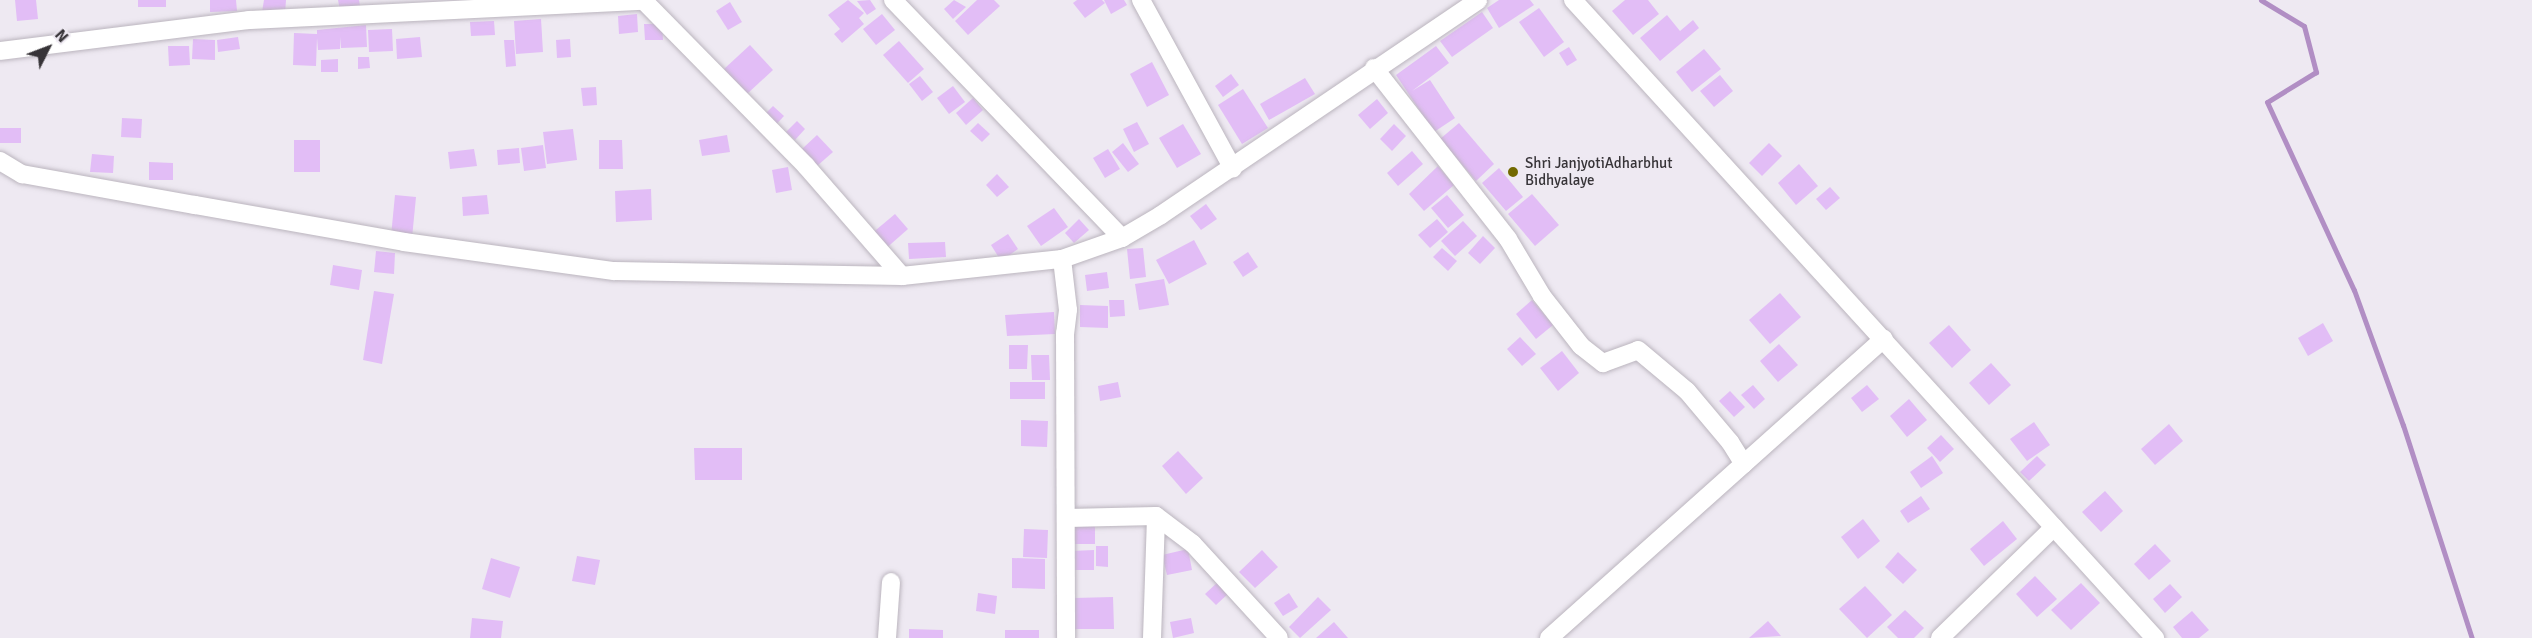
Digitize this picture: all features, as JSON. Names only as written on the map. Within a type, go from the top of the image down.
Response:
[{"type":"street","points":[[893,0],[1122,238]]},
{"type":"street","points":[[1141,0],[1233,169]]},
{"type":"street","points":[[0,161],[22,174],[149,197],[404,242],[614,271],[902,276],[1062,260],[1122,238],[1233,169],[1374,68],[1478,0]]},
{"type":"street","points":[[1573,0],[2155,638]]},
{"type":"street","points":[[0,51],[249,20],[644,1],[806,166],[902,276]]},
{"type":"street","points":[[1374,68],[1508,239],[1542,296],[1581,346],[1603,363],[1638,350],[1687,391],[1730,442],[1744,464]]},
{"type":"street","points":[[1062,260],[1068,310],[1065,333],[1066,638]]},
{"type":"street","points":[[1549,638],[1884,339]]},
{"type":"street","points":[[1067,518],[1156,516],[1193,544],[1279,638]]},
{"type":"street","points":[[1152,638],[1156,516]]},
{"type":"street","points":[[1940,638],[2055,527]]},
{"type":"street","points":[[887,638],[891,582]]},
{"type":"building","points":[[15,0],[36,0],[38,19],[17,21]]},
{"type":"building","points":[[138,0],[166,0],[166,7],[138,7]]},
{"type":"building","points":[[210,0],[236,0],[237,11],[210,12]]},
{"type":"building","points":[[264,0],[286,0],[285,14],[262,12]]},
{"type":"building","points":[[338,0],[359,0],[360,6],[340,10]]},
{"type":"building","points":[[848,0],[864,13],[859,18],[864,24],[842,43],[834,34],[840,29],[828,15]]},
{"type":"building","points":[[870,0],[876,9],[867,15],[857,1]]},
{"type":"building","points":[[954,0],[966,7],[953,19],[944,9]]},
{"type":"building","points":[[977,0],[994,0],[1000,6],[968,35],[955,21]]},
{"type":"building","points":[[1077,0],[1102,0],[1105,3],[1085,18],[1073,3]]},
{"type":"building","points":[[1104,0],[1124,0],[1127,5],[1111,14]]},
{"type":"building","points":[[1499,0],[1530,0],[1534,5],[1499,28],[1487,8]]},
{"type":"building","points":[[1625,0],[1648,0],[1659,14],[1633,35],[1612,11]]},
{"type":"building","points":[[730,2],[742,22],[728,30],[716,11]]},
{"type":"building","points":[[1539,8],[1564,42],[1544,57],[1519,22]]},
{"type":"building","points":[[1482,12],[1493,28],[1452,57],[1440,41]]},
{"type":"building","points":[[637,14],[638,32],[619,34],[618,16]]},
{"type":"building","points":[[882,14],[895,30],[876,45],[863,29]]},
{"type":"building","points":[[1667,15],[1680,31],[1693,20],[1699,28],[1660,61],[1640,38]]},
{"type":"building","points":[[541,19],[543,52],[516,54],[514,21]]},
{"type":"building","points":[[494,21],[495,35],[471,36],[470,22]]},
{"type":"building","points":[[644,24],[662,24],[663,40],[645,40]]},
{"type":"building","points":[[366,25],[367,47],[341,48],[340,37],[340,49],[318,50],[317,38],[316,66],[293,65],[294,33],[317,34],[317,30]]},
{"type":"building","points":[[392,29],[393,51],[369,52],[368,30]]},
{"type":"building","points":[[238,37],[240,49],[218,52],[217,40]]},
{"type":"building","points":[[420,37],[422,57],[397,59],[396,39]]},
{"type":"building","points":[[193,39],[215,40],[215,60],[192,59]]},
{"type":"building","points":[[570,39],[571,57],[557,58],[556,40]]},
{"type":"building","points":[[504,40],[514,40],[516,66],[506,67]]},
{"type":"building","points":[[899,41],[924,69],[908,83],[883,55]]},
{"type":"building","points":[[750,45],[773,70],[747,94],[724,69]]},
{"type":"building","points":[[168,46],[189,46],[190,65],[169,66]]},
{"type":"building","points":[[1436,46],[1449,63],[1412,91],[1430,80],[1455,118],[1434,132],[1396,75]]},
{"type":"building","points":[[1569,47],[1577,60],[1567,66],[1559,53]]},
{"type":"building","points":[[1704,49],[1721,69],[1692,92],[1676,72]]},
{"type":"building","points":[[358,57],[369,57],[370,68],[358,69]]},
{"type":"building","points":[[338,59],[338,72],[321,72],[321,60]]},
{"type":"building","points":[[1152,62],[1169,95],[1147,107],[1130,74]]},
{"type":"building","points":[[1231,74],[1239,85],[1223,97],[1215,86]]},
{"type":"building","points":[[1720,75],[1733,91],[1714,107],[1700,91]]},
{"type":"building","points":[[920,76],[933,92],[922,101],[909,84]]},
{"type":"building","points":[[1305,78],[1315,94],[1269,120],[1260,104]]},
{"type":"building","points":[[953,86],[965,102],[949,114],[937,98]]},
{"type":"building","points":[[596,87],[597,105],[583,106],[581,88]]},
{"type":"building","points":[[1243,89],[1268,128],[1242,144],[1218,105]]},
{"type":"building","points":[[973,98],[983,110],[966,125],[956,113]]},
{"type":"building","points":[[1377,99],[1388,113],[1370,129],[1358,115]]},
{"type":"building","points":[[773,106],[784,116],[772,129],[761,118]]},
{"type":"building","points":[[122,118],[142,119],[141,138],[121,137]]},
{"type":"building","points":[[797,121],[805,129],[795,140],[786,132]]},
{"type":"building","points":[[1137,122],[1149,144],[1134,152],[1123,129]]},
{"type":"building","points":[[978,123],[990,134],[982,142],[970,131]]},
{"type":"building","points":[[1459,123],[1494,164],[1476,181],[1440,139]]},
{"type":"building","points":[[1183,124],[1201,154],[1177,168],[1159,138]]},
{"type":"building","points":[[1394,124],[1406,136],[1392,151],[1380,139]]},
{"type":"building","points":[[0,128],[21,128],[21,143],[0,143]]},
{"type":"building","points":[[573,129],[577,160],[547,164],[543,132]]},
{"type":"building","points":[[727,135],[730,152],[702,156],[699,140]]},
{"type":"building","points":[[817,135],[833,152],[817,166],[802,149]]},
{"type":"building","points":[[294,140],[320,140],[320,172],[294,172]]},
{"type":"building","points":[[599,140],[622,140],[623,169],[599,169]]},
{"type":"building","points":[[1123,143],[1139,164],[1128,172],[1112,152]]},
{"type":"building","points":[[1769,143],[1782,156],[1762,176],[1749,163]]},
{"type":"building","points":[[543,145],[546,168],[524,171],[521,148]]},
{"type":"building","points":[[519,148],[520,163],[498,165],[497,150]]},
{"type":"building","points":[[474,149],[477,166],[450,169],[448,152]]},
{"type":"building","points":[[1108,149],[1120,169],[1105,178],[1093,158]]},
{"type":"building","points":[[1412,151],[1423,164],[1398,186],[1387,173]]},
{"type":"building","points":[[92,154],[114,156],[113,173],[90,172]]},
{"type":"building","points":[[149,162],[173,163],[173,180],[149,180]]},
{"type":"building","points":[[1799,164],[1818,186],[1796,205],[1778,183]]},
{"type":"building","points":[[1438,166],[1454,185],[1424,211],[1409,194]]},
{"type":"building","points":[[788,167],[792,190],[776,193],[772,170]]},
{"type":"building","points":[[1499,168],[1523,197],[1506,211],[1482,183]]},
{"type":"building","points":[[997,174],[1009,187],[997,197],[986,185]]},
{"type":"building","points":[[1830,187],[1840,198],[1826,210],[1816,199]]},
{"type":"building","points":[[651,189],[652,220],[616,222],[615,191]]},
{"type":"building","points":[[1532,194],[1559,225],[1535,246],[1508,214]]},
{"type":"building","points":[[395,195],[416,197],[412,238],[391,236]]},
{"type":"building","points":[[487,195],[489,214],[463,216],[462,197]]},
{"type":"building","points":[[1447,195],[1464,215],[1448,228],[1431,208]]},
{"type":"building","points":[[1206,204],[1217,219],[1201,230],[1190,216]]},
{"type":"building","points":[[1054,208],[1068,227],[1041,246],[1027,226]]},
{"type":"building","points":[[895,214],[908,229],[883,251],[870,235]]},
{"type":"building","points":[[1079,219],[1089,230],[1074,243],[1065,233]]},
{"type":"building","points":[[1437,219],[1448,232],[1430,248],[1418,235]]},
{"type":"building","points":[[1463,221],[1477,236],[1455,256],[1441,241]]},
{"type":"building","points":[[1008,234],[1018,249],[1001,261],[991,245]]},
{"type":"building","points":[[1483,236],[1495,248],[1480,264],[1468,253]]},
{"type":"building","points":[[1194,240],[1207,264],[1169,284],[1156,260]]},
{"type":"building","points":[[945,242],[946,257],[909,259],[908,243]]},
{"type":"building","points":[[1143,248],[1146,277],[1130,279],[1127,249]]},
{"type":"building","points":[[1442,248],[1457,261],[1448,271],[1433,257]]},
{"type":"building","points":[[376,251],[395,253],[394,274],[374,272]]},
{"type":"building","points":[[1248,252],[1258,267],[1243,277],[1233,262]]},
{"type":"building","points":[[333,265],[362,270],[359,290],[330,285]]},
{"type":"building","points":[[1107,272],[1109,288],[1087,291],[1085,275]]},
{"type":"building","points":[[1164,279],[1169,305],[1139,310],[1135,284]]},
{"type":"building","points":[[374,291],[394,294],[382,364],[363,360]]},
{"type":"building","points":[[1780,293],[1801,317],[1770,344],[1749,320]]},
{"type":"building","points":[[1109,300],[1124,300],[1125,316],[1110,317]]},
{"type":"building","points":[[1532,300],[1553,325],[1536,339],[1516,314]]},
{"type":"building","points":[[1080,305],[1108,306],[1108,328],[1080,327]]},
{"type":"building","points":[[1054,312],[1055,334],[1007,336],[1005,315]]},
{"type":"building","points":[[2323,323],[2333,341],[2308,356],[2298,338]]},
{"type":"building","points":[[1949,325],[1971,350],[1952,368],[1929,343]]},
{"type":"building","points":[[1520,337],[1536,354],[1522,366],[1507,349]]},
{"type":"building","points":[[1779,344],[1798,365],[1778,382],[1760,361]]},
{"type":"building","points":[[1009,345],[1028,345],[1027,369],[1009,369]]},
{"type":"building","points":[[1562,351],[1579,373],[1558,391],[1540,368]]},
{"type":"building","points":[[1031,355],[1049,355],[1050,380],[1032,380]]},
{"type":"building","points":[[1991,363],[2011,385],[1989,405],[1969,383]]},
{"type":"building","points":[[1010,382],[1045,382],[1045,399],[1010,399]]},
{"type":"building","points":[[1118,382],[1121,397],[1100,401],[1098,386]]},
{"type":"building","points":[[1753,385],[1765,399],[1754,409],[1741,395]]},
{"type":"building","points":[[1867,385],[1879,399],[1862,412],[1851,398]]},
{"type":"building","points":[[1730,391],[1745,407],[1734,417],[1719,401]]},
{"type":"building","points":[[1909,399],[1927,420],[1907,437],[1890,416]]},
{"type":"building","points":[[1021,420],[1048,421],[1047,447],[1021,446]]},
{"type":"building","points":[[2034,422],[2050,445],[2027,461],[2010,439]]},
{"type":"building","points":[[2169,424],[2183,441],[2155,465],[2141,449]]},
{"type":"building","points":[[1941,435],[1954,449],[1940,462],[1927,448]]},
{"type":"building","points":[[694,448],[742,448],[742,480],[695,480]]},
{"type":"building","points":[[1178,451],[1203,478],[1186,494],[1162,466]]},
{"type":"building","points":[[1932,456],[1943,473],[1921,488],[1910,472]]},
{"type":"building","points":[[2037,456],[2046,465],[2029,481],[2020,472]]},
{"type":"building","points":[[2105,491],[2123,511],[2101,532],[2082,512]]},
{"type":"building","points":[[1921,496],[1930,509],[1908,523],[1900,511]]},
{"type":"building","points":[[1863,519],[1880,541],[1858,559],[1841,537]]},
{"type":"building","points":[[2003,521],[2017,539],[1984,566],[1970,549]]},
{"type":"building","points":[[1073,523],[1095,523],[1095,544],[1073,544]]},
{"type":"building","points":[[1024,529],[1048,530],[1047,558],[1023,557]]},
{"type":"building","points":[[2155,544],[2171,561],[2149,580],[2134,564]]},
{"type":"building","points":[[1096,546],[1108,546],[1108,567],[1096,566]]},
{"type":"building","points":[[1188,549],[1192,570],[1167,575],[1162,555]]},
{"type":"building","points":[[1094,550],[1094,570],[1072,570],[1072,551]]},
{"type":"building","points":[[1262,550],[1278,567],[1255,588],[1239,572]]},
{"type":"building","points":[[1898,552],[1917,570],[1903,584],[1885,567]]},
{"type":"building","points":[[577,556],[600,560],[595,585],[572,581]]},
{"type":"building","points":[[491,558],[520,567],[510,598],[482,589]]},
{"type":"building","points":[[1012,558],[1045,559],[1045,589],[1012,588]]},
{"type":"building","points":[[2035,576],[2057,599],[2037,617],[2016,594]]},
{"type":"building","points":[[1219,581],[1230,592],[1216,605],[1205,594]]},
{"type":"building","points":[[2081,583],[2100,603],[2071,630],[2051,610]]},
{"type":"building","points":[[2170,584],[2182,597],[2165,613],[2153,599]]},
{"type":"building","points":[[1865,586],[1892,615],[1867,638],[1839,609]]},
{"type":"building","points":[[978,593],[997,596],[995,614],[976,611]]},
{"type":"building","points":[[1289,593],[1298,607],[1283,616],[1274,603]]},
{"type":"building","points":[[1113,597],[1114,629],[1074,629],[1074,598]]},
{"type":"building","points":[[1318,597],[1331,610],[1300,638],[1289,627]]},
{"type":"building","points":[[1905,610],[1924,628],[1914,638],[1898,638],[1887,627]]},
{"type":"building","points":[[2192,611],[2209,630],[2199,638],[2182,638],[2173,627]]},
{"type":"building","points":[[472,618],[503,621],[501,638],[470,638]]},
{"type":"building","points":[[1191,618],[1194,633],[1173,638],[1170,622]]},
{"type":"building","points":[[1768,621],[1781,636],[1749,638]]},
{"type":"building","points":[[1334,622],[1348,638],[1316,638]]},
{"type":"building","points":[[909,629],[943,630],[943,638],[909,638]]},
{"type":"building","points":[[1005,630],[1039,630],[1039,638],[1005,638]]},
{"type":"waterway","points":[[2261,0],[2304,26],[2316,72],[2267,102],[2354,290],[2403,425],[2472,638]]},
{"type":"place","name":"Shri JanjyotiAdharbhut Bidhyalaye","points":[[1513,172]]}]
